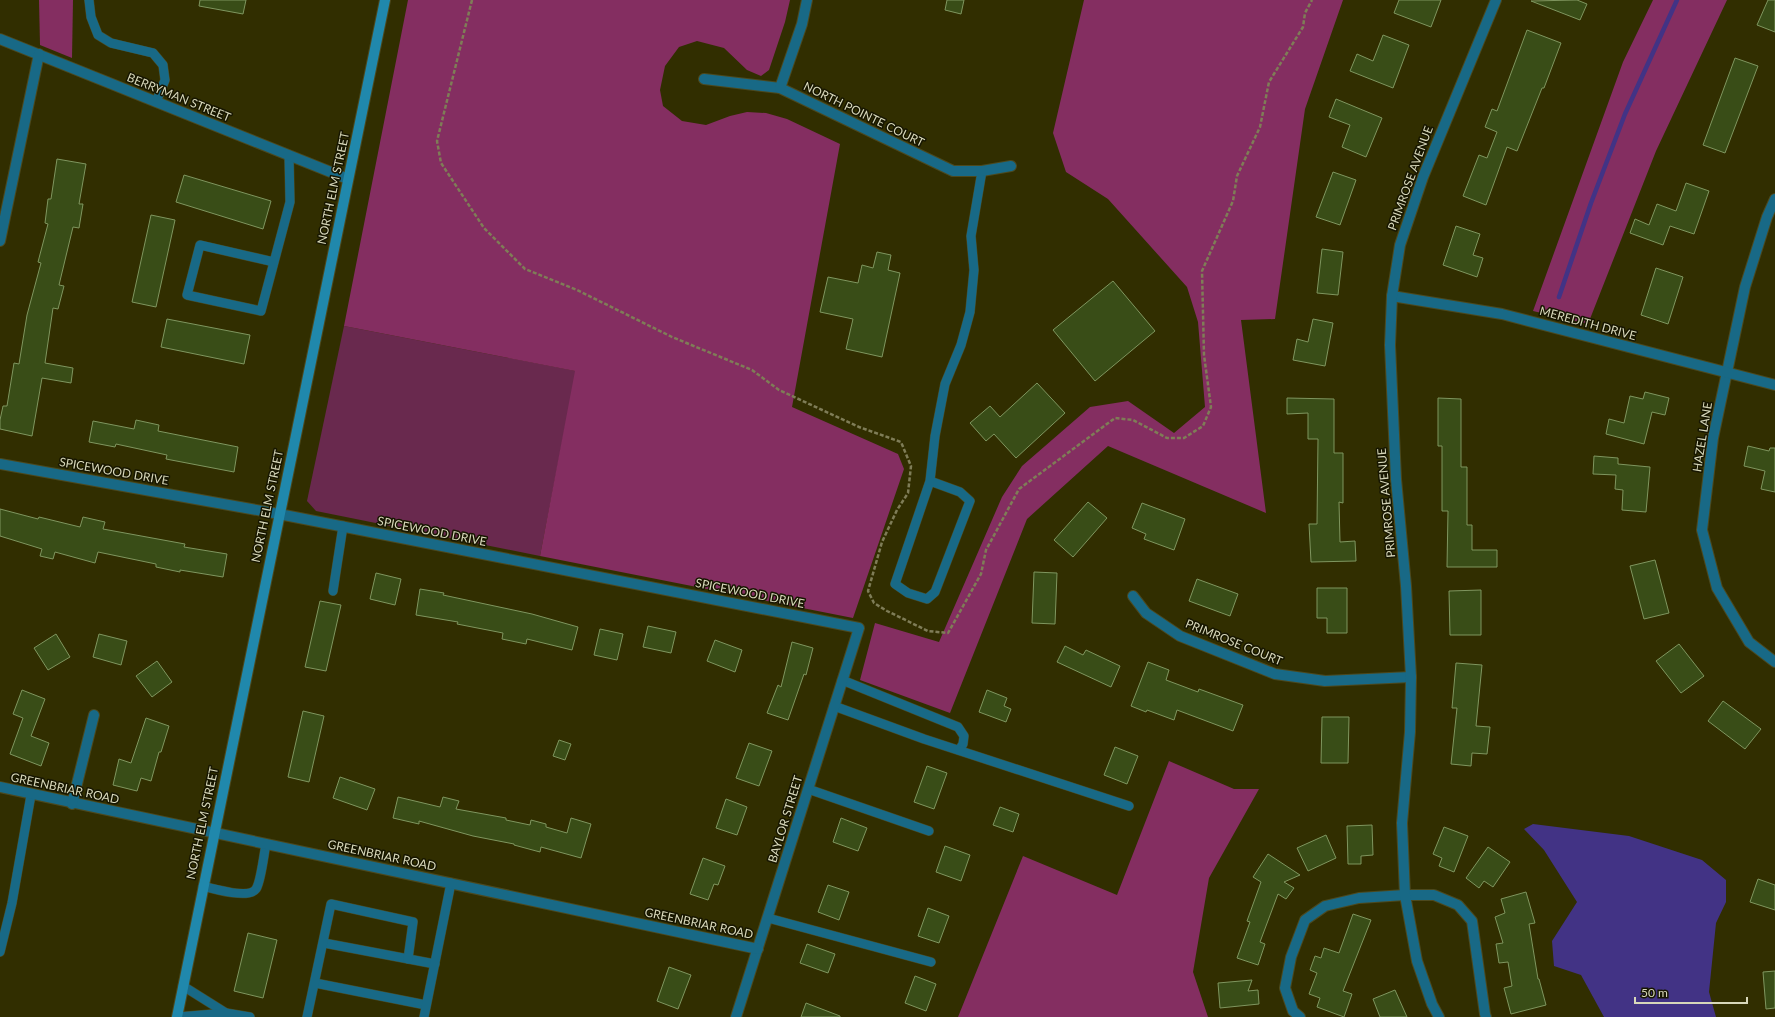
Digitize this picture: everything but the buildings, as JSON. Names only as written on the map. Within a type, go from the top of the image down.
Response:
[{"type":"main road","name":"NORTH ELM STREET","points":[[177,1017],[385,0]]},
{"type":"street","points":[[780,88],[802,24],[807,0]]},
{"type":"street","name":"PRIMROSE AVENUE","points":[[1439,1017],[1432,1004],[1417,961],[1405,895],[1402,824],[1410,732],[1411,677],[1406,586],[1396,479],[1390,345],[1392,296],[1400,245],[1423,176],[1496,0]]},
{"type":"street","name":"BERRYMAN STREET","points":[[0,39],[348,179]]},
{"type":"street","points":[[0,242],[39,54]]},
{"type":"street","name":"NORTH POINTE COURT","points":[[704,79],[780,88],[953,171],[982,171],[1011,166]]},
{"type":"street","name":"HAZEL LANE","points":[[1775,199],[1767,217],[1745,287],[1726,373],[1713,438],[1702,530],[1717,588],[1749,642],[1775,662]]},
{"type":"street","name":"MEREDITH DRIVE","points":[[1392,296],[1502,314],[1775,385]]},
{"type":"street","name":"SPICEWOOD DRIVE","points":[[0,464],[343,526],[858,628]]},
{"type":"street","name":"PRIMROSE COURT","points":[[1133,596],[1146,614],[1180,636],[1275,674],[1325,681],[1411,677]]},
{"type":"street","name":"BAYLOR STREET","points":[[736,1017],[858,628]]},
{"type":"street","points":[[72,804],[94,715]]},
{"type":"street","name":"GREENBRIAR ROAD","points":[[0,787],[72,804],[758,949]]},
{"type":"street","points":[[1300,1017],[1293,1011],[1285,988],[1291,957],[1305,920],[1324,906],[1359,898],[1405,895],[1434,895],[1458,905],[1472,921],[1486,1017]]},
{"type":"lane","points":[[89,0],[91,16],[98,35],[111,42],[153,53],[162,65],[165,80],[156,102]]},
{"type":"lane","points":[[274,262],[200,245],[187,295],[261,311],[290,202],[288,155]]},
{"type":"lane","points":[[930,481],[960,492],[970,501],[934,592],[927,599],[908,593],[895,584],[930,481],[934,436],[945,384],[961,345],[970,312],[974,270],[971,236],[982,171]]},
{"type":"lane","points":[[333,591],[343,526]]},
{"type":"lane","points":[[842,680],[958,727],[964,736],[963,744],[959,750]]},
{"type":"lane","points":[[834,706],[959,750],[1129,806]]},
{"type":"lane","points":[[808,789],[929,831]]},
{"type":"lane","points":[[0,952],[12,903],[32,795]]},
{"type":"lane","points":[[203,886],[245,894],[252,893],[257,886],[266,844]]},
{"type":"lane","points":[[424,1017],[451,883]]},
{"type":"lane","points":[[307,1017],[332,904],[413,922],[408,959]]},
{"type":"lane","points":[[768,918],[932,962]]},
{"type":"lane","points":[[324,943],[435,964]]},
{"type":"lane","points":[[315,983],[426,1005]]},
{"type":"lane","points":[[183,986],[226,1013]]},
{"type":"lane","points":[[177,1017],[226,1013],[250,1017]]},
{"type":"path","points":[[472,0],[437,141],[441,162],[484,228],[525,269],[577,290],[672,337],[752,370],[779,390],[859,427],[901,442],[911,466],[908,493],[897,510],[882,542],[868,591],[874,603],[887,611],[928,631],[948,633],[981,574],[986,550],[1019,489],[1115,418],[1133,420],[1167,438],[1184,438],[1203,426],[1211,407],[1204,355],[1202,271],[1233,201],[1237,176],[1260,127],[1269,82],[1302,27],[1305,13],[1312,0]]},
{"type":"shaded area","points":[[39,0],[73,0],[72,58],[40,45]]},
{"type":"shaded area","points":[[408,0],[790,0],[785,22],[769,70],[761,76],[747,70],[724,48],[697,41],[679,47],[665,66],[660,90],[663,106],[682,121],[706,125],[730,116],[747,112],[766,113],[787,119],[840,144],[792,407],[898,454],[904,469],[853,618],[540,556],[575,371],[344,326]]},
{"type":"shaded area","points":[[1084,0],[1343,0],[1305,109],[1275,319],[1241,320],[1266,513],[1108,446],[1027,519],[950,713],[860,680],[875,623],[939,642],[1002,497],[1022,466],[1090,407],[1128,401],[1174,433],[1205,407],[1198,322],[1187,287],[1108,199],[1066,172],[1053,133]]},
{"type":"shaded area","points":[[1653,0],[1727,0],[1656,151],[1588,324],[1533,311],[1623,62]]},
{"type":"shaded area","points":[[344,326],[576,371],[540,556],[316,511],[307,501]]},
{"type":"shaded area","points":[[1169,761],[1234,789],[1259,789],[1209,878],[1193,972],[1208,1017],[958,1017],[1023,856],[1117,895]]},
{"type":"shaded area","points":[[1533,824],[1629,836],[1702,860],[1726,880],[1726,902],[1716,923],[1709,992],[1716,1017],[1604,1017],[1581,975],[1554,966],[1552,941],[1577,902],[1544,850],[1524,829]]},
{"type":"waterway","points":[[1559,297],[1591,203],[1625,114],[1677,0]]}]
